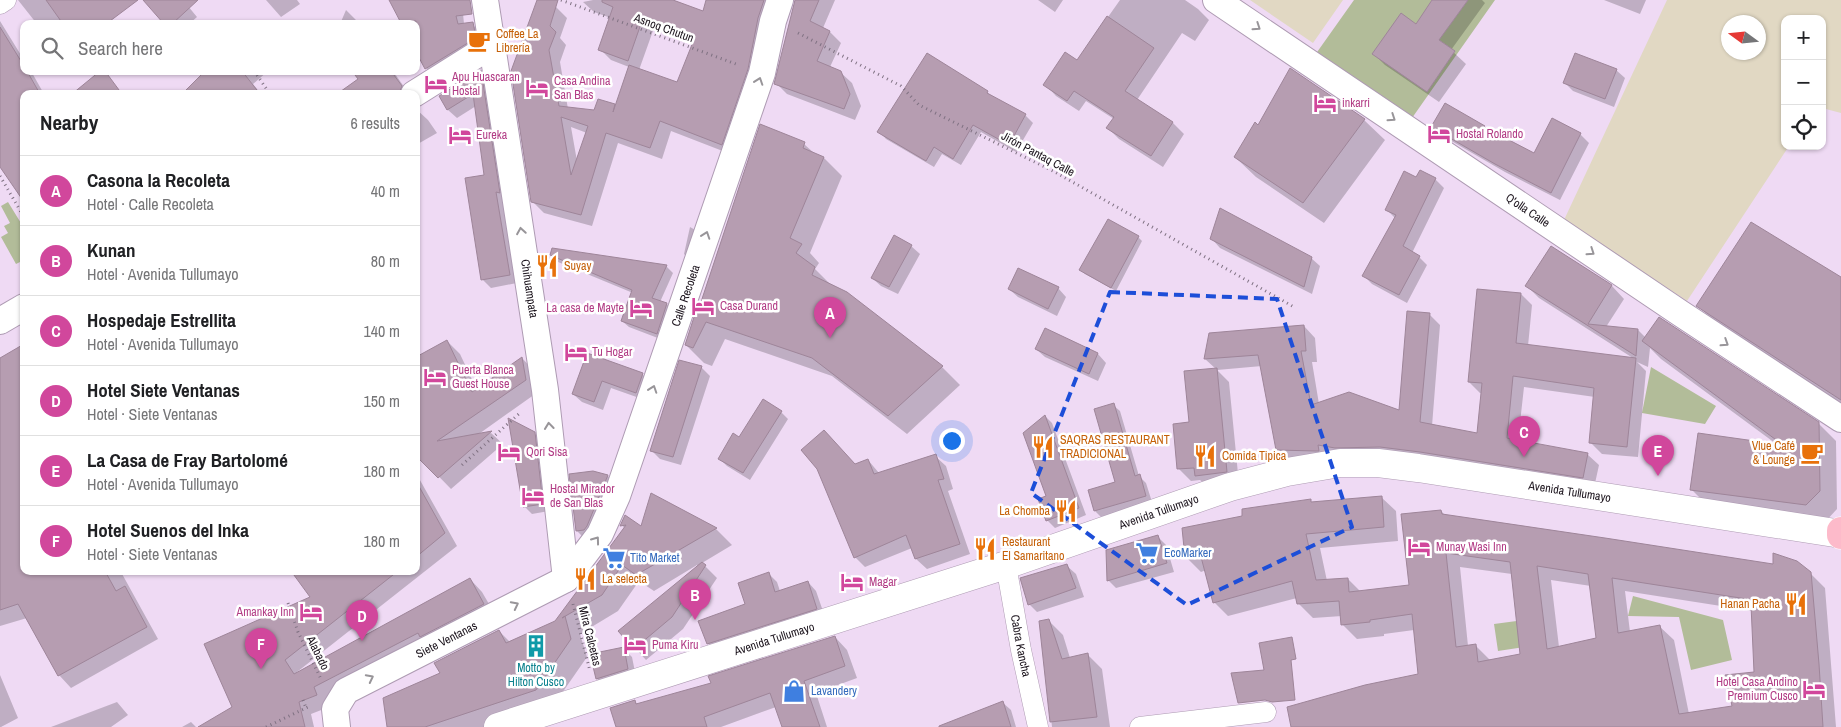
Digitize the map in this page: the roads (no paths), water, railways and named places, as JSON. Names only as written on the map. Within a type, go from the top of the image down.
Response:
[{"type":"street","points":[[0,4],[6,0]]},
{"type":"street","name":"Chihuampata","points":[[485,0],[545,390],[566,579]]},
{"type":"street","name":"Q'olla Calle","points":[[1216,0],[1680,313],[1841,419]]},
{"type":"street","name":"Calle Recoleta","points":[[566,579],[600,534],[616,496],[762,73],[776,10]]},
{"type":"street","points":[[420,90],[492,46]]},
{"type":"street","points":[[0,321],[20,309]]},
{"type":"street","name":"Avenida Tullumayo","points":[[498,727],[1006,565],[1230,487],[1287,472],[1340,463],[1378,463],[1418,468],[1841,535]]},
{"type":"street","points":[[1841,535],[1841,541]]},
{"type":"street","name":"Cabra Kancha","points":[[1006,565],[1021,650],[1038,727]]},
{"type":"street","name":"Siete Ventanas","points":[[334,711],[346,691],[566,579]]},
{"type":"street","points":[[1140,727],[1266,712]]},
{"type":"place","name":"Coffee La Librería","points":[[479,41]]},
{"type":"place","name":"Apu Huascaran Hostal","points":[[436,84]]},
{"type":"place","name":"Casa Andina San Blas","points":[[537,88]]},
{"type":"place","name":"inkarri","points":[[1325,103]]},
{"type":"place","name":"Hostal Rolando","points":[[1439,134]]},
{"type":"place","name":"Eureka","points":[[460,135]]},
{"type":"place","name":"Suyay","points":[[547,266]]},
{"type":"place","name":"Casa Durand","points":[[703,306]]},
{"type":"place","name":"La casa de Mayte","points":[[641,308]]},
{"type":"place","name":"Casona la Recoleta","points":[[830,338]]},
{"type":"place","name":"Tu Hogar","points":[[576,352]]},
{"type":"place","name":"Puerta Blanca Guest House","points":[[435,377]]},
{"type":"place","name":"SAQRAS RESTAURANT TRADICIONAL","points":[[1043,447]]},
{"type":"place","name":"Qori Sisa","points":[[509,452]]},
{"type":"place","name":"Vlue Café & Lounge","points":[[1812,453]]},
{"type":"place","name":"Comida Tipica","points":[[1205,456]]},
{"type":"place","name":"Hospedaje Estrellita","points":[[1524,457]]},
{"type":"place","name":"La Casa de Fray Bartolomé","points":[[1658,476]]},
{"type":"place","name":"Hostal Mirador de San Blas","points":[[533,496]]},
{"type":"place","name":"La Chomba","points":[[1066,511]]},
{"type":"place","name":"Munay Wasi Inn","points":[[1419,547]]},
{"type":"place","name":"Restaurant El Samaritano","points":[[985,549]]},
{"type":"place","name":"EcoMarker","points":[[1147,553]]},
{"type":"place","name":"Tito Market","points":[[614,558]]},
{"type":"place","name":"La selecta","points":[[585,579]]},
{"type":"place","name":"Magar","points":[[852,582]]},
{"type":"place","name":"Hanan Pacha","points":[[1796,604]]},
{"type":"place","name":"Amankay Inn","points":[[311,612]]},
{"type":"place","name":"Kunan","points":[[695,620]]},
{"type":"place","name":"Hotel Siete Ventanas","points":[[362,641]]},
{"type":"place","name":"Puma Kiru","points":[[635,645]]},
{"type":"place","name":"Motto by Hilton Cusco","points":[[536,646]]},
{"type":"place","name":"Hotel Suenos del Inka","points":[[261,669]]},
{"type":"place","name":"Hotel Casa Andino Premium Cusco","points":[[1814,689]]},
{"type":"place","name":"Lavandery","points":[[794,691]]}]
